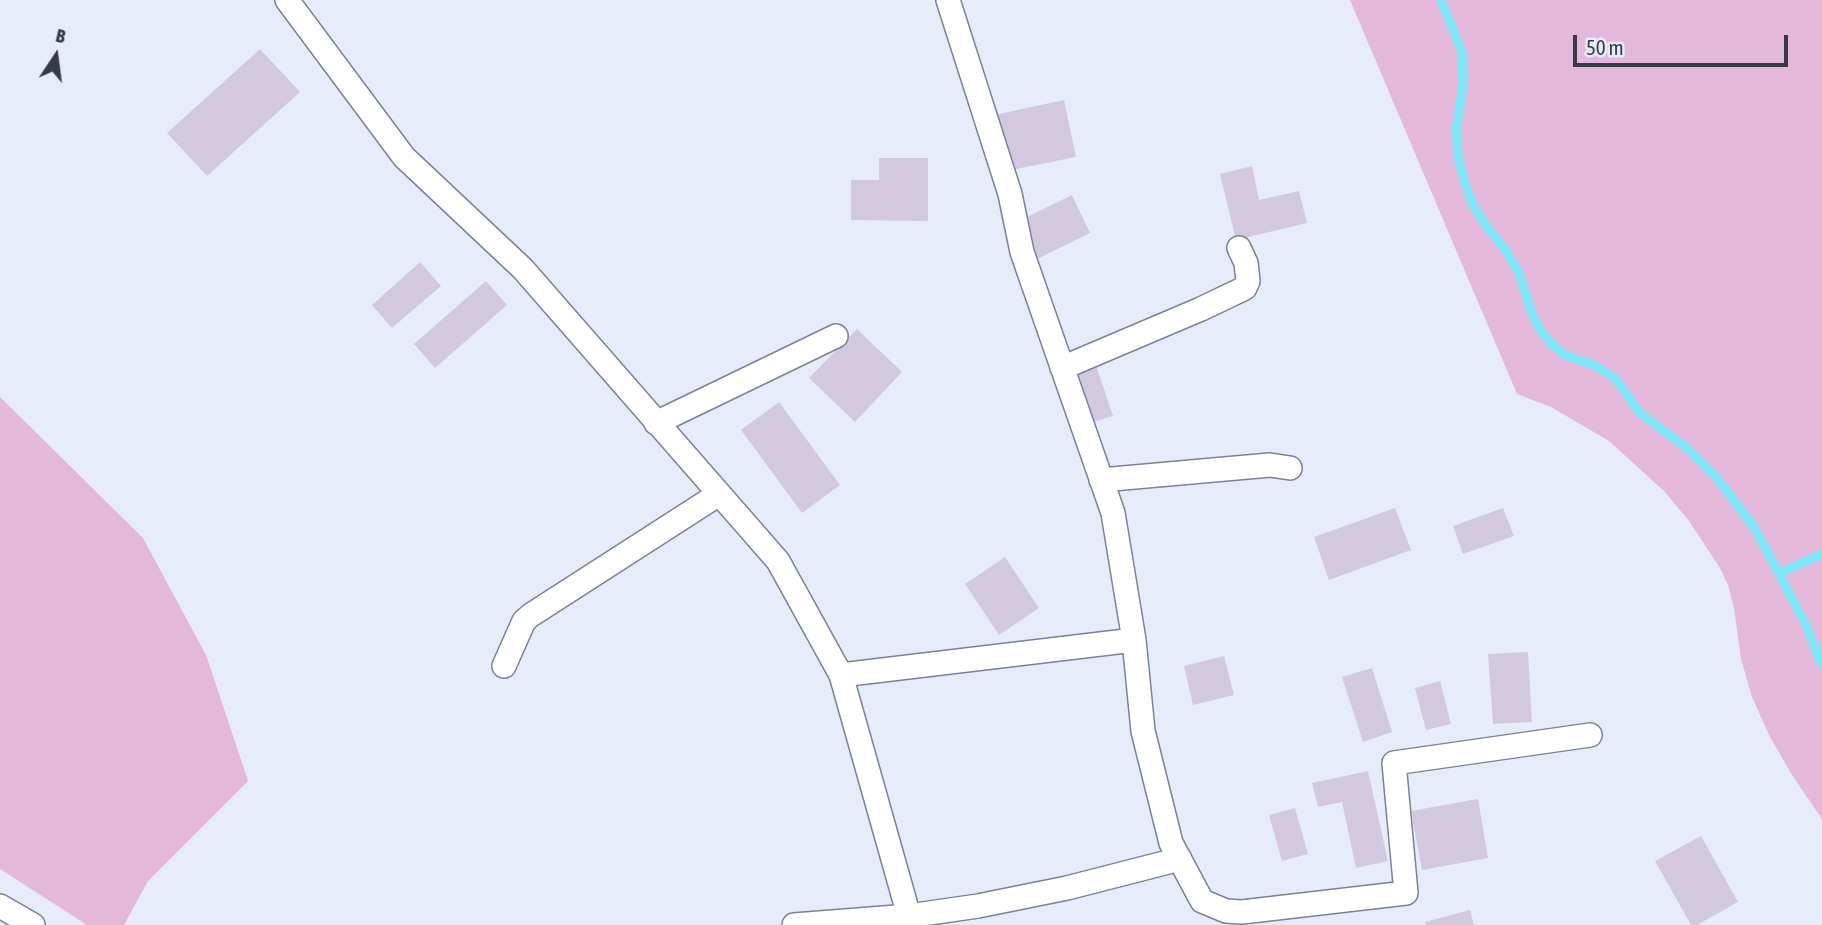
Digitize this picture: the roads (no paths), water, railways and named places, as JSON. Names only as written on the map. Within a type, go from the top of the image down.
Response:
[{"type":"street","points":[[287,0],[404,157],[523,269],[778,561],[841,675],[909,916]]},
{"type":"street","points":[[948,0],[1010,194],[1022,252],[1112,513],[1134,640],[1143,731],[1171,844],[1202,901],[1242,918],[1406,893],[1394,763],[1590,735]]},
{"type":"street","points":[[1062,368],[1245,288],[1248,281],[1246,263],[1239,248]]},
{"type":"street","points":[[656,423],[836,336]]},
{"type":"street","points":[[1101,480],[1270,465],[1290,468]]},
{"type":"street","points":[[504,666],[524,621],[719,494]]},
{"type":"street","points":[[841,675],[1134,640]]},
{"type":"street","points":[[794,925],[909,916],[978,906],[1067,888],[1180,859]]},
{"type":"street","points":[[0,906],[33,925]]},
{"type":"waterway","points":[[1441,0],[1462,52],[1463,85],[1456,130],[1464,181],[1473,205],[1519,273],[1533,316],[1541,331],[1565,355],[1594,365],[1616,379],[1639,412],[1687,448],[1717,478],[1754,527],[1805,623],[1822,665]]},
{"type":"waterway","points":[[1779,573],[1822,554]]}]
